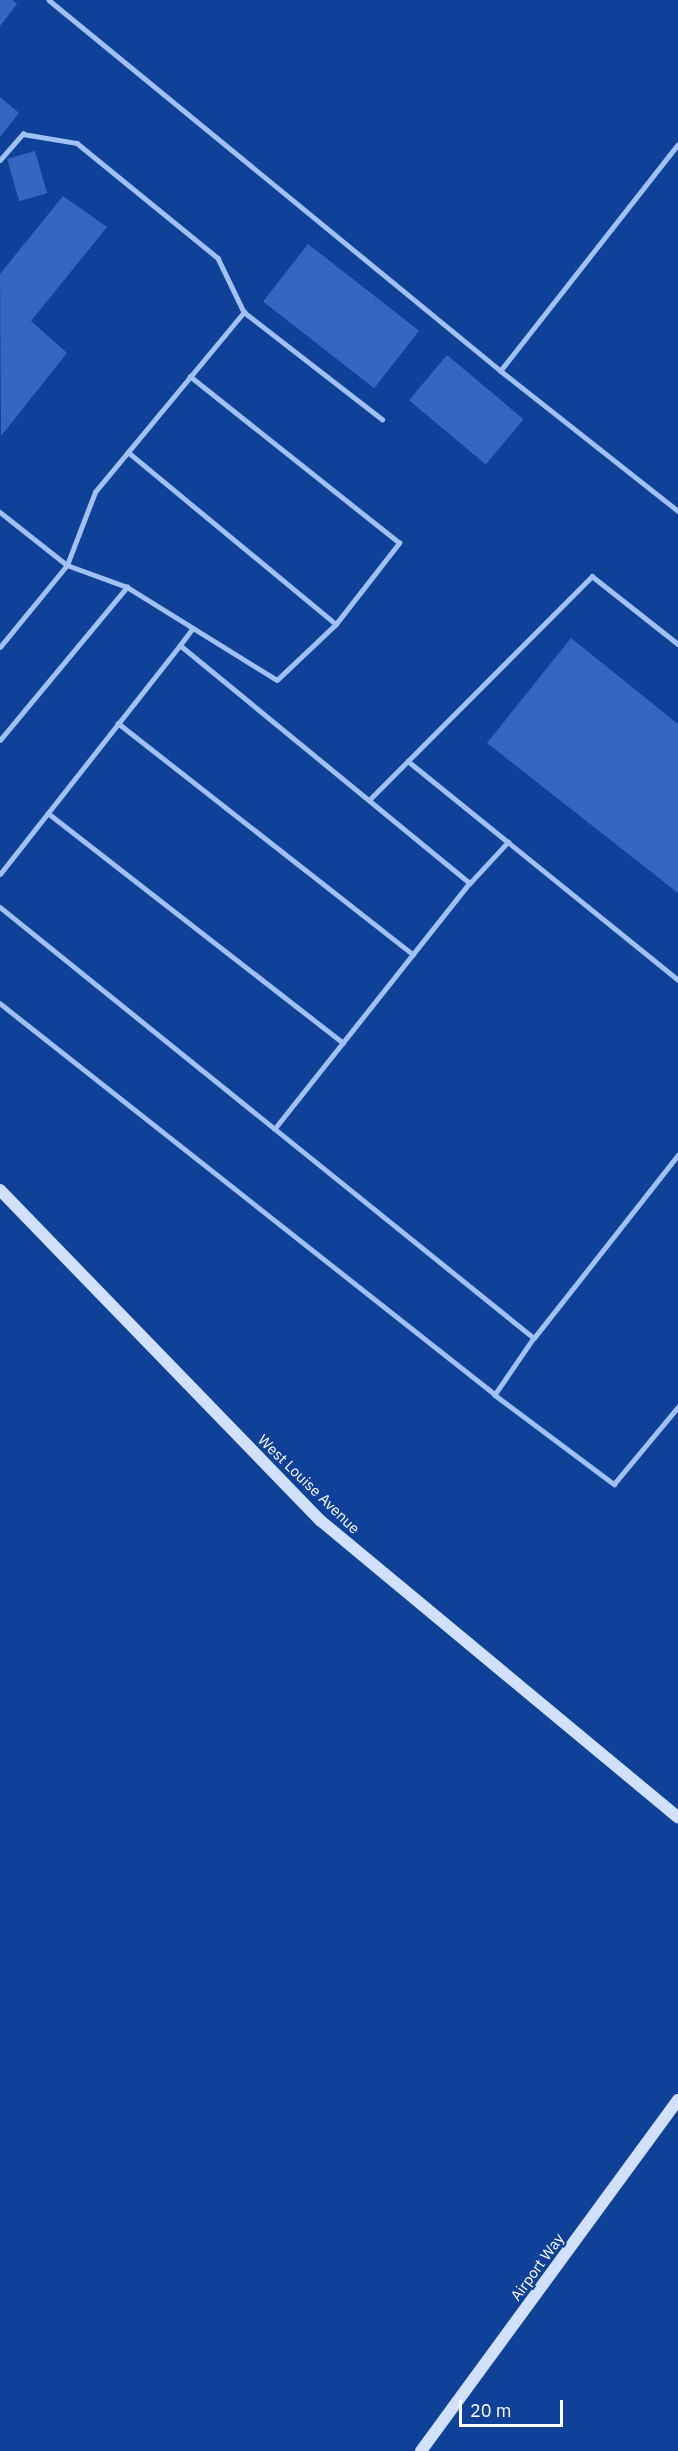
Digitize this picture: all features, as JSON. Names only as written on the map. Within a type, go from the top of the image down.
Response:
[{"type":"main road","name":"West Louise Avenue","points":[[0,1190],[321,1521],[678,1817]]},
{"type":"main road","name":"Airport Way","points":[[421,2451],[678,2100]]},
{"type":"lane","points":[[49,0],[501,371],[678,511]]},
{"type":"lane","points":[[0,160],[23,134],[77,143],[218,258],[244,312],[382,420]]},
{"type":"lane","points":[[501,371],[678,145]]},
{"type":"lane","points":[[0,647],[67,565],[95,492],[244,312]]},
{"type":"lane","points":[[0,512],[67,565],[127,587],[277,680],[336,624],[399,543],[190,377]]},
{"type":"lane","points":[[128,452],[336,624]]},
{"type":"lane","points":[[369,800],[592,576],[678,644]]},
{"type":"lane","points":[[0,740],[127,587]]},
{"type":"lane","points":[[0,874],[193,628]]},
{"type":"lane","points":[[180,645],[470,883]]},
{"type":"lane","points":[[118,723],[413,954]]},
{"type":"lane","points":[[408,761],[678,980]]},
{"type":"lane","points":[[48,813],[343,1043]]},
{"type":"lane","points":[[275,1129],[470,883],[508,842]]},
{"type":"lane","points":[[0,907],[534,1338]]},
{"type":"lane","points":[[0,1004],[495,1395],[614,1484],[678,1407]]},
{"type":"lane","points":[[495,1395],[534,1338],[678,1155]]},
{"type":"building","points":[[0,0],[13,0],[17,4],[0,26]]},
{"type":"building","points":[[0,97],[19,113],[0,137]]},
{"type":"building","points":[[35,151],[47,193],[19,201],[7,159]]},
{"type":"building","points":[[63,196],[107,227],[31,321],[67,353],[1,436],[0,274]]},
{"type":"building","points":[[308,244],[419,331],[374,388],[263,302]]},
{"type":"building","points":[[447,355],[524,419],[486,464],[409,400]]},
{"type":"building","points":[[571,638],[678,724],[678,893],[487,743]]}]
